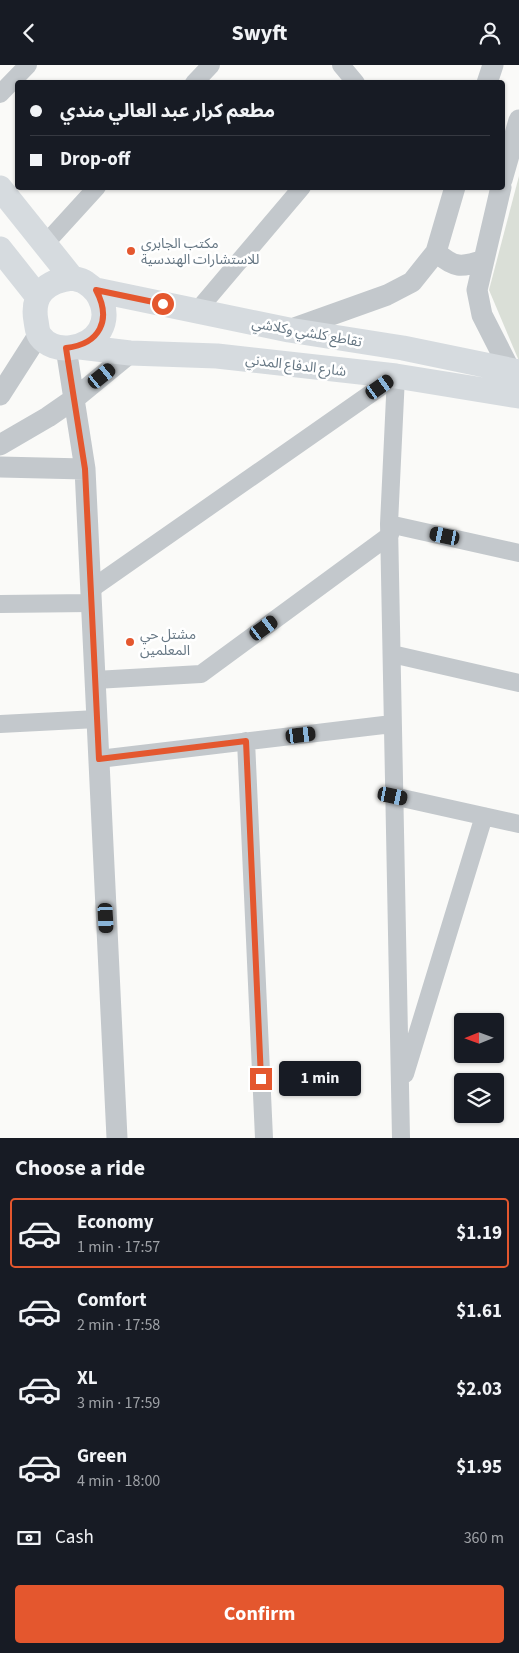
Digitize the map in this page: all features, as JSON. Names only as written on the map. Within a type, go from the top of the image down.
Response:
[{"type":"main road","points":[[0,187],[72,278]]},
{"type":"main road","points":[[0,249],[38,297]]},
{"type":"main road","points":[[72,278],[85,282],[96,290],[102,303],[104,316],[100,329],[92,340],[73,347],[47,342],[39,335],[34,310],[38,297],[46,286],[58,279],[72,278]]},
{"type":"main road","name":"تقاطع كلشي وكلاشي","points":[[96,290],[289,330],[403,348],[515,371]]},
{"type":"main road","name":"شارع الدفاع المدني","points":[[73,347],[130,353],[217,356],[396,376],[519,396]]},
{"type":"street","points":[[0,94],[28,65]]},
{"type":"street","points":[[197,80],[211,65]]},
{"type":"street","points":[[341,65],[354,80]]},
{"type":"street","points":[[488,80],[493,65]]},
{"type":"street","points":[[505,170],[519,120]]},
{"type":"street","points":[[45,244],[94,190]]},
{"type":"street","points":[[197,311],[299,190]]},
{"type":"street","points":[[289,330],[388,295],[412,282],[436,252],[453,190]]},
{"type":"street","points":[[500,190],[477,290],[482,315],[515,371]]},
{"type":"street","points":[[436,252],[447,262],[456,266],[468,265],[484,260]]},
{"type":"street","points":[[0,395],[39,335]]},
{"type":"street","points":[[73,347],[74,399],[85,469],[117,1138]]},
{"type":"street","points":[[0,445],[48,417],[74,399],[130,353]]},
{"type":"street","points":[[396,376],[389,529],[401,1138]]},
{"type":"street","points":[[0,605],[91,596],[396,376]]},
{"type":"street","points":[[0,467],[85,469]]},
{"type":"street","points":[[95,680],[201,674],[389,529],[519,553]]},
{"type":"street","points":[[392,654],[519,683]]},
{"type":"street","points":[[0,724],[97,719]]},
{"type":"street","points":[[99,759],[392,724]]},
{"type":"street","points":[[246,741],[264,1138]]},
{"type":"street","points":[[393,796],[519,824]]},
{"type":"street","points":[[400,1088],[484,816]]},
{"type":"shaded area","points":[[519,176],[519,361],[489,290]]},
{"type":"place","name":"مكتب الجابري للاستشارات الهندسية","points":[[131,251]]},
{"type":"place","name":"مشتل حي المعلمين","points":[[130,642]]},
{"type":"route","points":[[163,304],[96,290],[102,303],[104,316],[100,329],[92,340],[80,347],[66,348],[85,469],[99,759],[246,741],[261,1079]]}]
